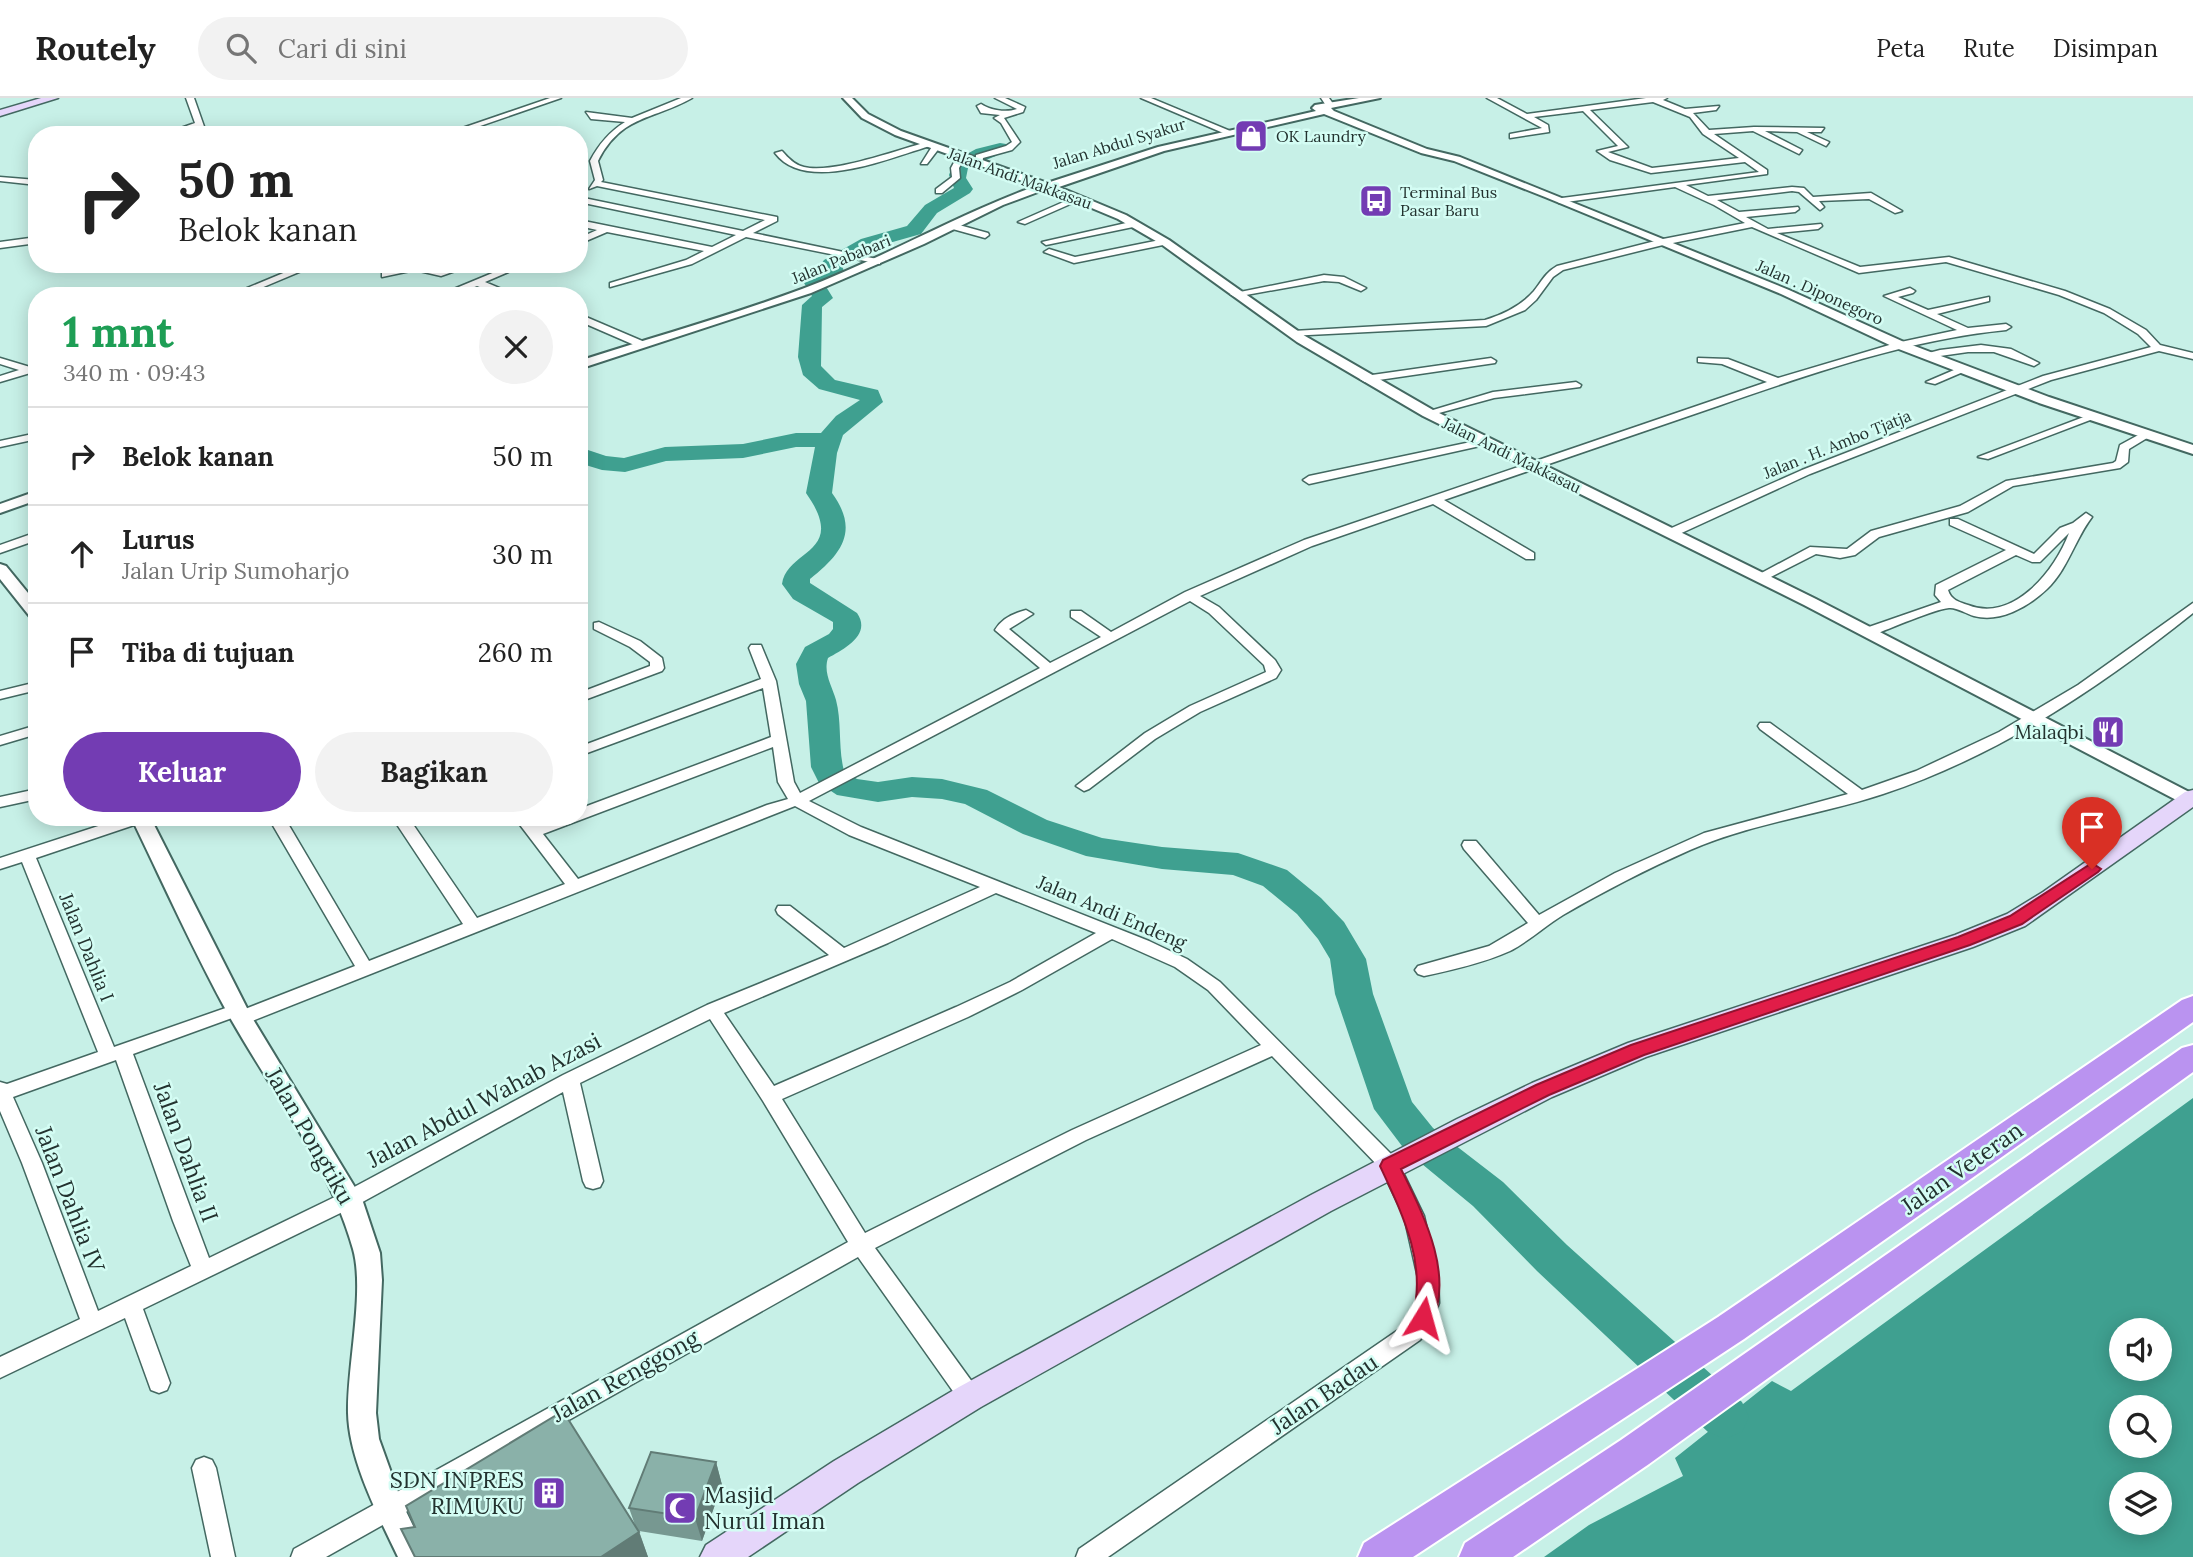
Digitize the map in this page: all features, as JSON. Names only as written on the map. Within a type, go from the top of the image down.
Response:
[{"type":"highway","name":"Jalan Veteran","points":[[1378,1557],[1731,1328],[2193,1007]]},
{"type":"highway","name":"Jalan Veteran","points":[[1479,1557],[1635,1452],[2193,1056]]},
{"type":"main road","points":[[0,112],[43,98]]},
{"type":"main road","points":[[0,112],[53,98]]},
{"type":"main road","points":[[718,1557],[846,1472],[970,1397],[1390,1166],[1542,1090],[1637,1050],[1964,941],[2016,920],[2191,798]]},
{"type":"street","points":[[190,98],[199,124],[193,126]]},
{"type":"street","points":[[473,126],[557,98]]},
{"type":"street","points":[[598,184],[594,167],[597,153],[614,132],[634,120],[688,98]]},
{"type":"street","name":"Jalan Andi Makkasau","points":[[847,98],[865,116],[932,146],[1080,198],[1135,224],[1165,242],[1293,334],[1365,379],[1486,443],[1759,577],[2191,798]]},
{"type":"street","points":[[981,106],[984,111],[1005,113],[1020,110],[1021,107],[999,98]]},
{"type":"street","points":[[1145,98],[1227,131]]},
{"type":"street","name":"Jalan Abdul Syakur","points":[[1045,186],[1060,184],[1161,149],[1227,131],[1330,106],[1376,98]]},
{"type":"street","points":[[1491,98],[1546,130],[1513,136]]},
{"type":"street","points":[[1570,98],[1587,108],[1623,147],[1601,151],[1709,198],[1750,225],[1859,271],[1946,260],[2078,298],[2107,311],[2142,332],[2156,347],[2193,356]]},
{"type":"street","points":[[1526,116],[1663,98]]},
{"type":"street","points":[[1562,201],[1765,173],[1706,132],[1687,111],[1653,100]]},
{"type":"street","name":"Jalan . Diponegoro","points":[[1330,106],[1424,150],[1437,152],[1663,242],[1784,292],[1900,345],[2093,417],[2193,450]]},
{"type":"street","points":[[1687,111],[1716,108]]},
{"type":"street","points":[[939,191],[956,178],[955,168],[985,154],[1009,148],[1016,142],[1004,122],[998,119],[1005,113]]},
{"type":"street","points":[[589,114],[591,117],[634,120]]},
{"type":"street","points":[[1706,132],[1754,129],[1821,130]]},
{"type":"street","points":[[1754,129],[1800,152]]},
{"type":"street","points":[[1796,129],[1826,144]]},
{"type":"street","points":[[779,153],[796,167],[816,170],[932,146]]},
{"type":"street","points":[[924,162],[932,146]]},
{"type":"street","points":[[1651,171],[1745,160]]},
{"type":"street","points":[[0,179],[28,182]]},
{"type":"street","points":[[588,189],[598,184],[774,219],[684,264],[613,285]]},
{"type":"street","name":"Jalan Pababari","points":[[588,362],[807,291],[877,262],[999,203],[1045,186]]},
{"type":"street","points":[[1709,198],[1790,188],[1801,190],[1817,203],[1871,196],[1898,211]]},
{"type":"street","points":[[1022,222],[1080,198]]},
{"type":"street","points":[[588,201],[877,262]]},
{"type":"street","points":[[1738,215],[1795,209]]},
{"type":"street","points":[[1046,242],[1135,224]]},
{"type":"street","points":[[588,225],[715,250]]},
{"type":"street","points":[[1293,334],[1486,323],[1511,314],[1532,299],[1553,271],[1663,242],[1750,225]]},
{"type":"street","points":[[952,226],[985,235]]},
{"type":"street","points":[[1766,232],[1818,226]]},
{"type":"street","points":[[588,237],[606,229]]},
{"type":"street","points":[[0,244],[28,241]]},
{"type":"street","points":[[1049,252],[1074,260],[1165,242]]},
{"type":"street","points":[[256,287],[291,273]]},
{"type":"street","points":[[386,275],[394,273]]},
{"type":"street","points":[[467,287],[502,273]]},
{"type":"street","points":[[1235,294],[1324,278],[1341,279],[1361,288]]},
{"type":"street","points":[[478,283],[489,287]]},
{"type":"street","points":[[1910,290],[1889,296],[1967,331]]},
{"type":"street","points":[[1928,313],[1986,299]]},
{"type":"street","points":[[588,321],[643,345]]},
{"type":"street","points":[[0,1092],[115,1052],[239,1014],[365,968],[772,808],[797,801],[1190,595],[1308,543],[1777,382],[1900,345],[1967,331],[2006,327]]},
{"type":"street","points":[[1926,355],[1989,347],[2012,351],[2034,363]]},
{"type":"street","name":"Jalan . H. Ambo Tjatja","points":[[1671,533],[1806,472],[2017,389],[2083,367],[2141,356],[2154,351],[2156,347]]},
{"type":"street","points":[[1702,360],[1724,361],[1777,382]]},
{"type":"street","points":[[0,361],[28,368]]},
{"type":"street","points":[[1365,379],[1491,361]]},
{"type":"street","points":[[1931,382],[1965,369]]},
{"type":"street","points":[[0,379],[28,371]]},
{"type":"street","points":[[1428,413],[1493,396],[1576,385]]},
{"type":"street","points":[[1984,457],[2093,417]]},
{"type":"street","points":[[1759,577],[1814,550],[1840,554],[1851,552],[1875,534],[1964,509],[2010,483],[2116,466],[2122,462],[2124,447],[2146,435]]},
{"type":"street","points":[[0,444],[28,438]]},
{"type":"street","points":[[1309,480],[1486,443]]},
{"type":"street","points":[[0,509],[28,498]]},
{"type":"street","points":[[1433,499],[1530,556]]},
{"type":"street","points":[[1954,522],[2036,559],[2056,565]]},
{"type":"street","points":[[2015,550],[1941,588],[1942,595],[1950,603],[1976,613],[2001,613],[2045,584],[2082,522],[2064,531],[2036,559]]},
{"type":"street","points":[[0,549],[28,539]]},
{"type":"street","points":[[0,569],[28,604]]},
{"type":"street","points":[[1084,786],[1150,736],[1195,709],[1271,675],[1274,670],[1270,663],[1214,610],[1190,595]]},
{"type":"street","points":[[1868,632],[1950,603]]},
{"type":"street","points":[[1424,970],[1494,951],[1515,941],[1537,923],[1654,861],[1713,834],[1860,796],[1916,777],[2008,733],[2139,651],[2193,607]]},
{"type":"street","points":[[1026,614],[1005,624],[1002,630],[1049,669]]},
{"type":"street","points":[[1076,614],[1110,637]]},
{"type":"street","points":[[588,695],[657,668],[657,661],[635,644],[598,626]]},
{"type":"street","points":[[756,648],[769,681],[786,782],[797,801]]},
{"type":"street","points":[[588,749],[769,681]]},
{"type":"street","points":[[0,695],[28,688]]},
{"type":"street","points":[[1765,726],[1860,796]]},
{"type":"street","points":[[0,741],[28,732]]},
{"type":"street","points":[[588,810],[780,739]]},
{"type":"street","points":[[0,802],[28,796]]},
{"type":"street","name":"Jalan Andi Endeng","points":[[797,801],[855,831],[1181,963],[1214,986],[1390,1166]]},
{"type":"street","points":[[0,863],[114,826]]},
{"type":"street","name":"Jalan Pongtiku","points":[[145,826],[239,1014],[350,1199],[367,1253],[369,1280],[362,1413],[365,1439],[389,1507],[413,1557]]},
{"type":"street","points":[[281,826],[365,968]]},
{"type":"street","points":[[406,826],[474,927]]},
{"type":"street","points":[[529,826],[576,887]]},
{"type":"street","points":[[533,832],[548,826]]},
{"type":"street","points":[[1470,845],[1537,923]]},
{"type":"street","name":"Jalan Dahlia I","points":[[27,855],[115,1052]]},
{"type":"street","name":"Jalan Abdul Wahab Azasi","points":[[0,1368],[350,1199],[570,1080],[713,1010],[842,956],[996,886]]},
{"type":"street","points":[[784,910],[842,956]]},
{"type":"street","points":[[770,1096],[962,1012],[1016,986],[1109,933]]},
{"type":"street","points":[[713,1010],[770,1096],[861,1245],[970,1397]]},
{"type":"street","name":"Jalan Renggong","points":[[303,1557],[861,1245],[1079,1135],[1275,1047]]},
{"type":"street","name":"Jalan Dahlia II","points":[[115,1052],[204,1271]]},
{"type":"street","points":[[570,1080],[593,1181]]},
{"type":"street","name":"Jalan Dahlia IV","points":[[0,1092],[32,1163],[92,1324]]},
{"type":"street","name":"Jalan Badau","points":[[1088,1557],[1412,1333],[1423,1318],[1428,1303],[1428,1278],[1414,1216],[1390,1166]]},
{"type":"street","points":[[131,1305],[159,1383]]},
{"type":"street","points":[[204,1468],[223,1557]]},
{"type":"shaded area","points":[[2193,1098],[2193,1557],[1544,1557],[1589,1525],[1683,1476],[1675,1458],[1772,1381],[1791,1391]]},
{"type":"building","name":"SDN INPRES RIMUKU","points":[[563,1411],[639,1532],[601,1557],[415,1557],[401,1529],[415,1527],[406,1506]]},
{"type":"building","points":[[651,1452],[716,1462],[695,1518],[629,1508]]},
{"type":"waterway","points":[[1000,148],[982,153],[960,165],[958,178],[964,189],[931,209],[914,230],[868,243],[831,264],[835,274],[814,283],[823,298],[812,305],[808,357],[814,375],[833,386],[870,395],[872,402],[837,427],[828,444],[819,493],[828,506],[834,529],[826,549],[797,576],[796,584],[803,593],[847,619],[847,630],[839,640],[815,653],[811,664],[814,684],[821,701],[830,776],[848,788],[878,792],[912,787],[942,789],[976,797],[1035,827],[1098,848],[1162,858],[1238,864],[1275,878],[1309,906],[1331,931],[1348,959],[1354,994],[1394,1109],[1419,1139],[1488,1194],[1552,1258],[1725,1417]]},
{"type":"waterway","points":[[588,458],[602,463],[625,465],[665,454],[743,451],[796,440],[827,440]]},
{"type":"place","name":"OK Laundry","points":[[1251,136]]},
{"type":"place","name":"Terminal Bus Pasar Baru","points":[[1376,201]]},
{"type":"place","name":"Malaqbi","points":[[2108,732]]},
{"type":"place","name":"SDN INPRES RIMUKU","points":[[549,1493]]},
{"type":"place","name":"Masjid Nurul Iman","points":[[680,1508]]},
{"type":"route","points":[[1423,1318],[1428,1303],[1428,1278],[1423,1248],[1414,1216],[1390,1166],[1542,1090],[1637,1050],[1964,941],[2016,920],[2092,869]]}]
